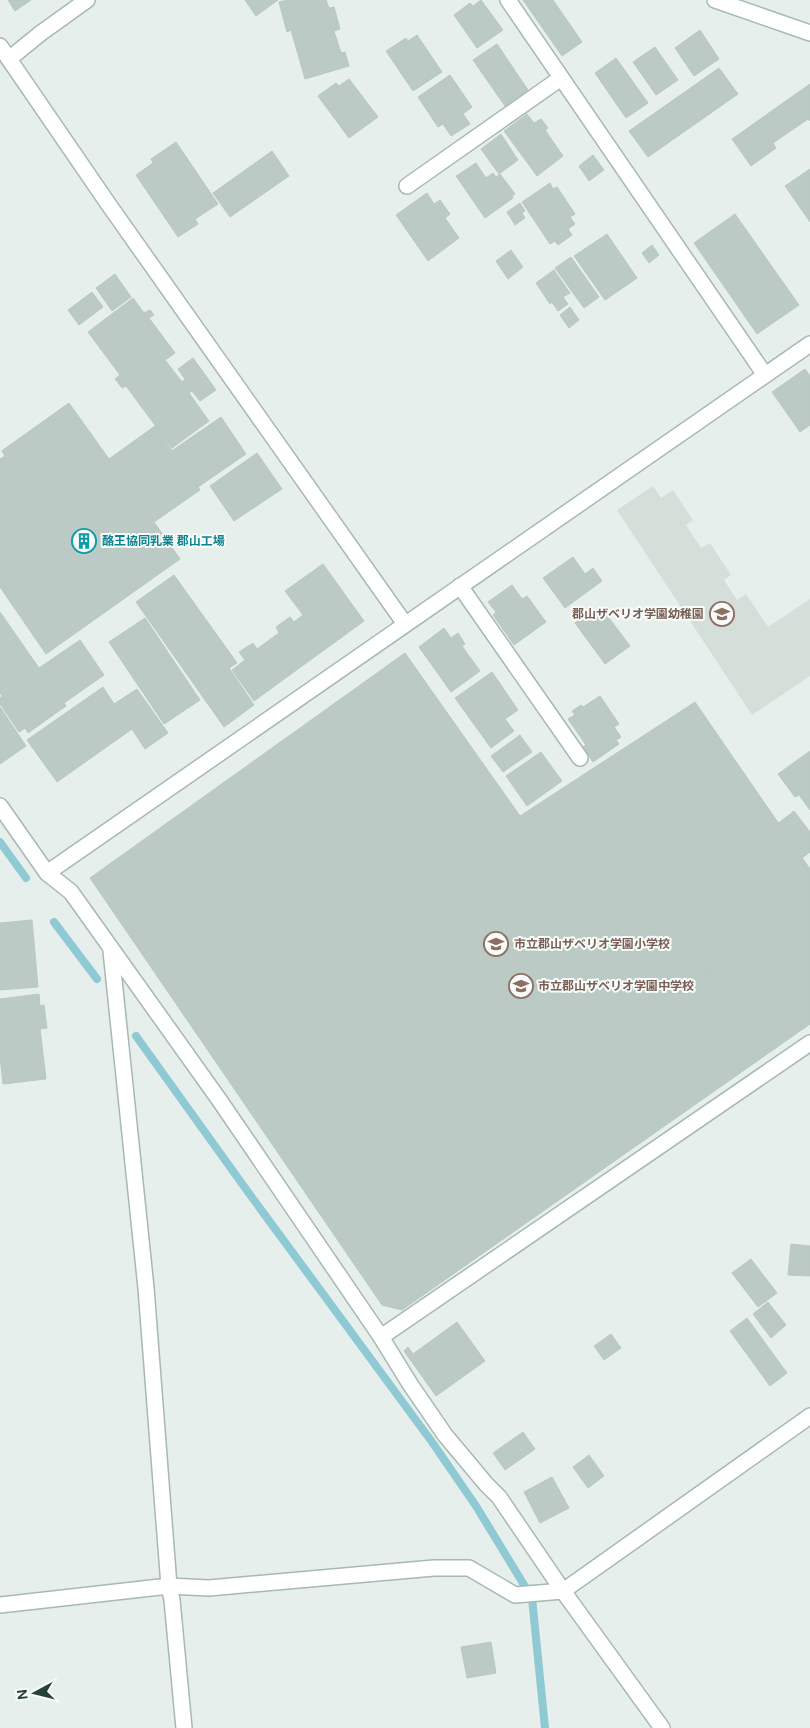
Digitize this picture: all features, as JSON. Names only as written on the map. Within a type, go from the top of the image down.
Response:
[{"type":"street","points":[[9,59],[87,0]]},
{"type":"street","points":[[508,0],[765,375]]},
{"type":"street","points":[[716,0],[810,32]]},
{"type":"street","points":[[0,46],[109,205],[405,624]]},
{"type":"street","points":[[407,186],[561,78]]},
{"type":"street","points":[[47,873],[810,344]]},
{"type":"street","points":[[460,586],[580,758]]},
{"type":"street","points":[[0,806],[47,873],[72,892],[220,1101],[381,1337],[445,1435],[499,1497],[563,1591],[662,1728]]},
{"type":"street","points":[[111,949],[146,1288],[168,1586],[172,1600],[184,1728]]},
{"type":"street","points":[[381,1337],[810,1043]]},
{"type":"street","points":[[0,1604],[168,1586],[209,1588],[434,1568],[469,1568],[516,1595],[563,1591],[810,1416]]},
{"type":"shaded area","name":"郡山ザベリオ学園幼稚園","points":[[653,486],[661,498],[673,490],[693,520],[686,525],[701,548],[710,543],[731,575],[724,580],[737,600],[746,594],[768,627],[810,599],[810,676],[752,715],[617,510]]},
{"type":"building","points":[[8,0],[31,0],[15,11]]},
{"type":"building","points":[[245,0],[278,0],[256,16]]},
{"type":"building","points":[[288,0],[326,0],[329,8],[334,7],[340,29],[334,31],[341,53],[345,52],[349,66],[305,79],[291,30],[287,32],[279,2]]},
{"type":"building","points":[[481,0],[503,30],[477,48],[454,15],[470,3],[473,6]]},
{"type":"building","points":[[523,0],[553,0],[582,42],[562,56]]},
{"type":"building","points":[[700,30],[719,59],[694,76],[675,48]]},
{"type":"building","points":[[417,35],[442,72],[413,91],[386,51],[406,38],[408,41]]},
{"type":"building","points":[[497,44],[528,90],[505,106],[473,60]]},
{"type":"building","points":[[655,47],[678,80],[656,95],[633,62]]},
{"type":"building","points":[[616,58],[648,103],[626,118],[595,73]]},
{"type":"building","points":[[719,68],[738,94],[648,157],[629,131]]},
{"type":"building","points":[[450,75],[472,107],[463,114],[470,124],[451,136],[443,124],[438,127],[418,97]]},
{"type":"building","points":[[349,79],[378,117],[349,138],[318,96],[336,83],[339,86]]},
{"type":"building","points":[[810,84],[810,121],[808,119],[773,143],[776,148],[751,166],[732,139]]},
{"type":"building","points":[[527,114],[534,123],[541,119],[548,128],[545,130],[563,156],[537,176],[504,131]]},
{"type":"building","points":[[501,134],[518,160],[499,174],[481,149]]},
{"type":"building","points":[[176,142],[218,204],[195,219],[198,224],[178,237],[136,175],[153,163],[151,159]]},
{"type":"building","points":[[272,151],[289,176],[230,217],[213,193]]},
{"type":"building","points":[[593,155],[604,170],[589,181],[579,166]]},
{"type":"building","points":[[476,163],[486,178],[493,173],[496,177],[500,174],[515,194],[512,196],[513,198],[485,218],[456,176]]},
{"type":"building","points":[[810,169],[810,222],[785,186]]},
{"type":"building","points":[[550,183],[553,189],[557,187],[575,214],[570,217],[575,224],[568,229],[572,235],[558,245],[555,241],[550,244],[522,202]]},
{"type":"building","points":[[427,193],[434,204],[440,200],[450,214],[445,218],[459,238],[428,261],[396,215]]},
{"type":"building","points":[[520,203],[525,211],[522,213],[525,218],[515,225],[507,212]]},
{"type":"building","points":[[735,214],[799,305],[757,334],[694,243]]},
{"type":"building","points":[[607,234],[637,278],[605,300],[574,256]]},
{"type":"building","points":[[652,245],[659,255],[649,263],[642,253]]},
{"type":"building","points":[[511,250],[523,267],[508,279],[496,261]]},
{"type":"building","points":[[571,257],[599,297],[584,308],[555,268]]},
{"type":"building","points":[[554,270],[570,293],[563,297],[568,304],[558,311],[552,302],[550,304],[536,283]]},
{"type":"building","points":[[115,274],[131,297],[112,311],[96,288]]},
{"type":"building","points":[[92,292],[103,307],[79,325],[68,310]]},
{"type":"building","points":[[133,298],[144,313],[150,310],[154,315],[149,318],[175,353],[165,360],[182,382],[185,379],[178,369],[193,358],[216,390],[200,401],[192,391],[189,393],[209,421],[172,448],[126,386],[122,388],[115,379],[120,375],[88,332]]},
{"type":"building","points":[[570,307],[579,320],[569,328],[560,315]]},
{"type":"building","points":[[805,369],[810,376],[810,425],[800,432],[772,392]]},
{"type":"building","name":"酪王協同乳業 郡山工場","points":[[69,403],[109,459],[155,426],[200,490],[154,522],[180,559],[46,654],[0,587],[0,459],[5,456],[3,450]]},
{"type":"building","points":[[221,417],[246,454],[198,487],[173,450]]},
{"type":"building","points":[[257,453],[282,489],[234,521],[210,486]]},
{"type":"building","points":[[573,557],[585,574],[593,568],[602,581],[565,608],[543,578]]},
{"type":"building","points":[[323,564],[364,621],[254,701],[232,670],[245,660],[239,652],[253,643],[257,649],[279,633],[276,627],[290,617],[294,622],[303,615],[285,591]]},
{"type":"building","points":[[174,575],[237,663],[229,668],[254,705],[224,727],[136,602]]},
{"type":"building","points":[[512,585],[522,599],[527,596],[546,622],[514,645],[493,615],[496,612],[488,602]]},
{"type":"building","points":[[593,609],[600,619],[606,614],[630,646],[605,664],[575,623]]},
{"type":"building","points":[[0,612],[39,668],[80,640],[104,675],[64,703],[66,706],[28,733],[25,728],[19,732],[0,704],[2,696],[0,693]]},
{"type":"building","points":[[145,618],[200,700],[164,724],[109,642]]},
{"type":"building","points":[[444,628],[451,638],[458,633],[465,644],[462,646],[480,671],[451,692],[419,647]]},
{"type":"building","points":[[405,653],[520,816],[695,702],[810,869],[810,1024],[402,1310],[382,1305],[90,878]]},
{"type":"building","points":[[492,672],[518,710],[505,719],[514,731],[491,748],[455,698]]},
{"type":"building","points":[[103,687],[114,704],[137,689],[168,733],[145,749],[132,729],[57,782],[27,740]]},
{"type":"building","points":[[600,696],[619,724],[614,727],[621,737],[616,740],[619,744],[593,762],[583,747],[586,745],[568,719],[575,715],[572,711],[581,705],[583,707]]},
{"type":"building","points":[[0,707],[26,746],[0,764]]},
{"type":"building","points":[[668,724],[672,731],[682,724],[695,744],[687,749],[746,836],[734,844],[753,870],[766,861],[805,919],[792,927],[808,951],[776,974],[771,966],[726,997],[704,964],[747,934],[720,893],[674,925],[716,985],[709,989],[719,1003],[688,1024],[675,1005],[665,1012],[626,955],[636,948],[626,933],[585,962],[603,989],[501,1059],[433,959],[437,957],[423,936],[420,938],[313,782],[364,747],[374,761],[426,725],[462,777],[447,787],[455,799],[469,788],[503,838]]},
{"type":"building","points":[[520,735],[532,752],[503,772],[491,756]]},
{"type":"building","points":[[810,751],[810,810],[799,795],[795,797],[778,774]]},
{"type":"building","points":[[541,752],[562,781],[527,806],[506,776]]},
{"type":"building","points":[[794,811],[810,832],[810,852],[802,858],[776,825]]},
{"type":"building","points":[[32,920],[38,987],[0,990],[0,923]]},
{"type":"building","points":[[39,994],[40,1006],[44,1005],[47,1028],[40,1029],[46,1079],[3,1084],[0,1057],[0,999]]},
{"type":"building","points":[[631,1029],[673,1090],[654,1103],[665,1118],[652,1127],[640,1110],[649,1103],[643,1094],[634,1101],[599,1051]]},
{"type":"building","points":[[791,1244],[810,1246],[810,1276],[788,1275]]},
{"type":"building","points":[[751,1259],[777,1293],[758,1307],[732,1273]]},
{"type":"building","points":[[768,1302],[786,1325],[771,1338],[753,1314]]},
{"type":"building","points":[[747,1318],[787,1373],[770,1386],[730,1331]]},
{"type":"building","points":[[457,1322],[485,1361],[436,1396],[404,1351],[408,1347],[413,1354]]},
{"type":"building","points":[[611,1334],[621,1348],[604,1360],[594,1346]]},
{"type":"building","points":[[523,1432],[535,1449],[505,1470],[493,1453]]},
{"type":"building","points":[[589,1455],[604,1476],[588,1488],[573,1467]]},
{"type":"building","points":[[552,1477],[569,1508],[540,1523],[524,1492]]},
{"type":"building","points":[[491,1642],[496,1673],[467,1678],[461,1647]]},
{"type":"waterway","points":[[0,842],[26,878]]},
{"type":"waterway","points":[[54,922],[97,979]]},
{"type":"waterway","points":[[136,1036],[432,1442],[476,1506],[532,1598],[545,1728]]},
{"type":"place","name":"酪王協同乳業 郡山工場","points":[[84,541]]},
{"type":"place","name":"郡山ザベリオ学園幼稚園","points":[[722,614]]},
{"type":"place","name":"市立郡山ザベリオ学園小学校","points":[[496,944]]},
{"type":"place","name":"市立郡山ザベリオ学園中学校","points":[[521,986]]}]
